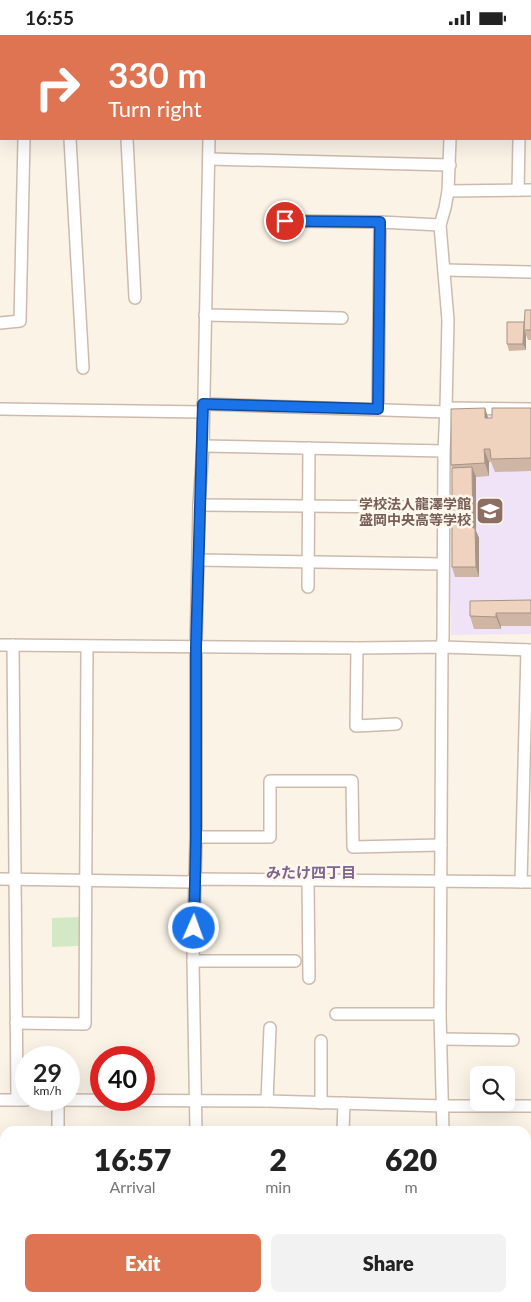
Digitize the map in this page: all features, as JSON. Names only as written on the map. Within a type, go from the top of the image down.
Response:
[{"type":"street","points":[[0,323],[20,321],[24,140]]},
{"type":"street","points":[[70,140],[83,368]]},
{"type":"street","points":[[127,140],[135,298]]},
{"type":"street","points":[[196,1126],[193,961],[196,837],[196,647],[199,505],[203,446],[209,140]]},
{"type":"street","points":[[443,1126],[440,1014],[442,647],[444,451],[448,320],[440,225],[446,208],[448,191],[450,140]]},
{"type":"street","points":[[518,190],[519,140]]},
{"type":"street","points":[[209,159],[450,165]]},
{"type":"street","points":[[448,191],[531,190]]},
{"type":"street","points":[[285,221],[440,225]]},
{"type":"street","points":[[378,409],[380,222]]},
{"type":"street","points":[[444,271],[531,272]]},
{"type":"street","points":[[205,315],[342,318]]},
{"type":"street","points":[[0,409],[531,409]]},
{"type":"street","points":[[203,446],[444,451]]},
{"type":"street","points":[[308,587],[309,448]]},
{"type":"street","points":[[199,505],[404,507]]},
{"type":"street","points":[[199,560],[443,565]]},
{"type":"street","points":[[0,645],[442,647],[529,650],[526,882],[195,879],[189,882],[0,879]]},
{"type":"street","points":[[13,645],[14,879],[18,1046]]},
{"type":"street","points":[[16,1023],[86,1024],[87,646]]},
{"type":"street","points":[[357,648],[356,726],[396,724]]},
{"type":"street","points":[[196,837],[270,837],[270,781],[352,781],[353,847],[441,845]]},
{"type":"street","points":[[308,880],[309,978]]},
{"type":"street","points":[[193,961],[295,961]]},
{"type":"street","points":[[336,1014],[440,1014]]},
{"type":"street","points":[[267,1101],[270,1028]]},
{"type":"street","points":[[441,1039],[513,1041]]},
{"type":"street","points":[[321,1041],[322,1103]]},
{"type":"street","points":[[0,1100],[15,1100]]},
{"type":"street","points":[[80,1100],[267,1101],[443,1106],[531,1106]]},
{"type":"street","points":[[343,1126],[344,1103]]},
{"type":"street","points":[[58,1111],[58,1126]]},
{"type":"shaded area","name":"学校法人龍澤学館 盛岡中央高等学校","points":[[456,411],[531,413],[531,634],[451,635],[451,604],[448,603],[448,419]]},
{"type":"green space","points":[[80,917],[79,946],[52,947],[52,918]]},
{"type":"building","points":[[525,310],[531,310],[531,330],[524,330]]},
{"type":"building","points":[[507,322],[524,322],[523,344],[507,344]]},
{"type":"building","points":[[485,408],[485,418],[492,418],[492,408],[531,408],[531,458],[491,459],[490,449],[484,449],[485,463],[451,465],[451,409]]},
{"type":"building","points":[[472,467],[476,567],[452,567],[452,468]]},
{"type":"building","points":[[531,600],[531,613],[496,613],[496,617],[470,616],[470,601]]},
{"type":"place","name":"学校法人龍澤学館 盛岡中央高等学校","points":[[490,511]]},
{"type":"district","name":"みたけ四丁目","points":[[311,872]]},
{"type":"route","points":[[194,928],[196,647],[203,404],[378,409],[380,222],[285,221]]}]
